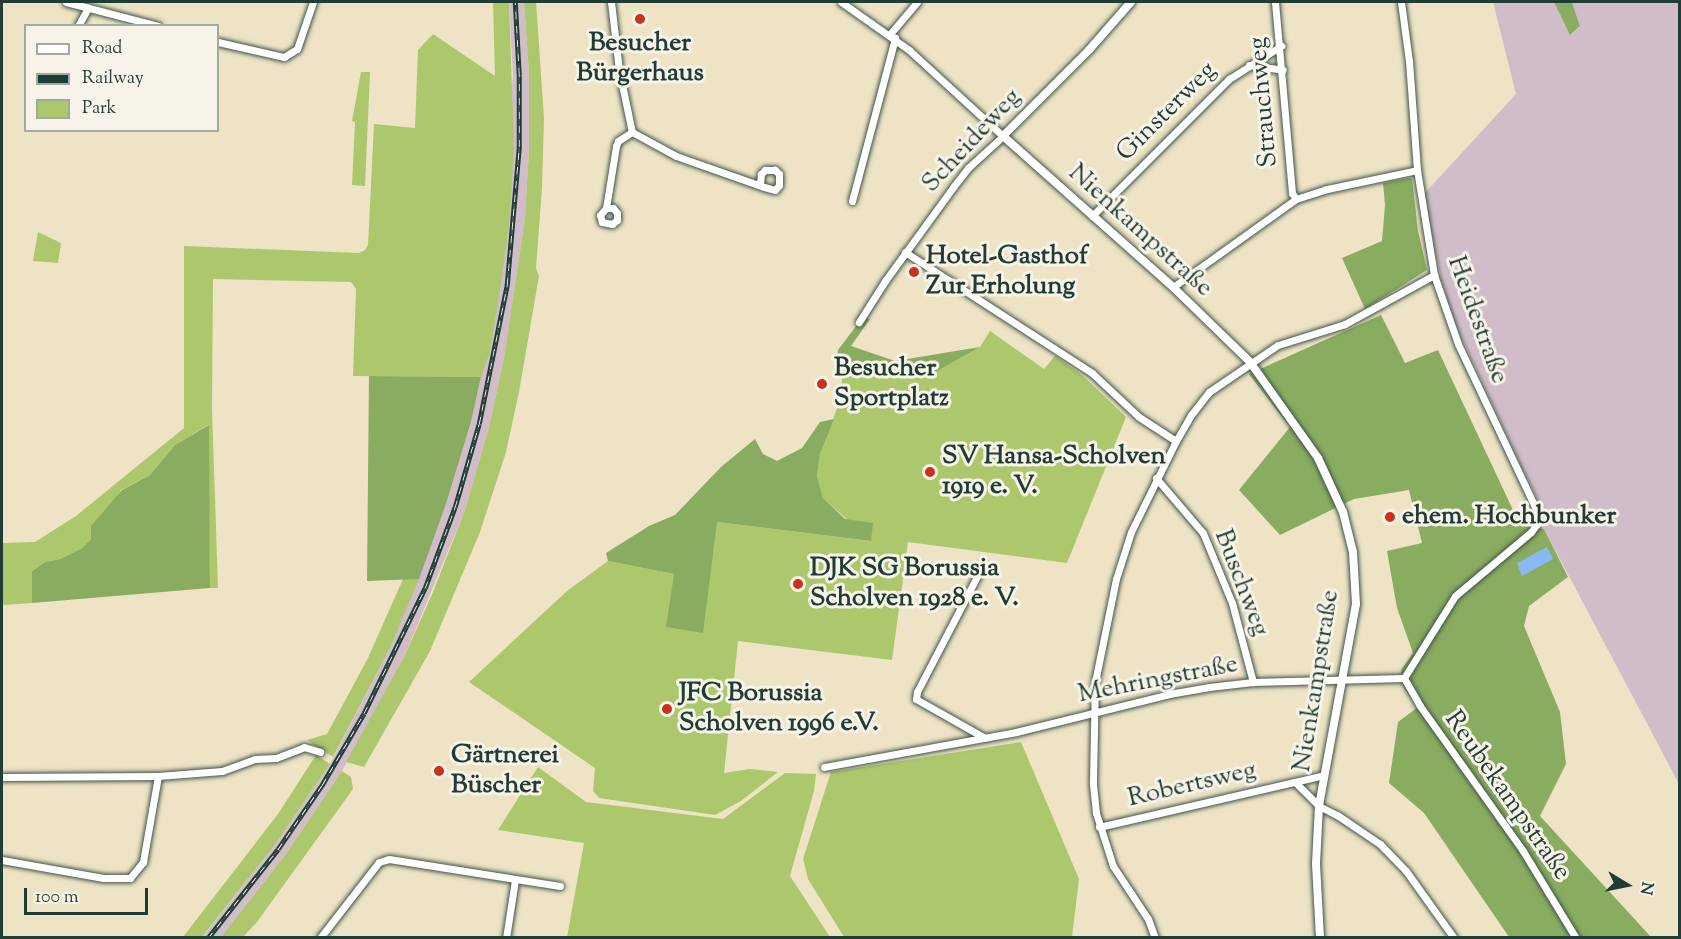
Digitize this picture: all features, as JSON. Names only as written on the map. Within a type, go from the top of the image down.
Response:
[{"type":"street","points":[[66,2],[150,24]]},
{"type":"street","points":[[219,42],[284,57],[297,49],[313,2]]},
{"type":"street","points":[[611,2],[619,70],[632,132],[676,156],[760,184]]},
{"type":"street","points":[[841,2],[893,36],[1003,136]]},
{"type":"street","points":[[852,201],[893,36],[917,2]]},
{"type":"street","name":"Scheideweg","points":[[860,322],[905,252],[968,168],[1089,50],[1131,2]]},
{"type":"street","name":"Strauchweg","points":[[1275,2],[1281,46],[1292,193],[1296,199]]},
{"type":"street","name":"Heidestraße","points":[[1401,2],[1409,61],[1417,170],[1434,275],[1458,344],[1538,513],[1537,524],[1531,532],[1455,596],[1404,678]]},
{"type":"street","points":[[79,24],[88,8]]},
{"type":"street","name":"Ginsterweg","points":[[1092,216],[1229,79],[1247,65],[1281,46]]},
{"type":"street","name":"Ginsterweg","points":[[1247,65],[1256,64],[1283,70]]},
{"type":"street","points":[[606,208],[616,146],[618,141],[632,132]]},
{"type":"street","name":"Nienkampstraße","points":[[1003,136],[1173,287],[1250,362],[1318,458],[1343,512],[1353,552],[1356,604],[1319,806],[1316,864],[1320,938]]},
{"type":"street","points":[[1173,287],[1296,199],[1327,189],[1417,170]]},
{"type":"street","points":[[905,252],[1092,374],[1139,417],[1176,441]]},
{"type":"street","points":[[1155,938],[1148,919],[1113,866],[1099,827],[1093,782],[1092,712],[1102,635],[1131,532],[1176,441],[1191,415],[1209,393],[1250,362],[1278,345],[1345,324],[1434,275]]},
{"type":"street","name":"Buschweg","points":[[1156,478],[1203,533],[1232,603],[1253,682]]},
{"type":"street","points":[[983,564],[917,692],[916,699],[985,738]]},
{"type":"street","name":"Mehringstraße","points":[[824,766],[985,738],[1169,694],[1253,682],[1404,678]]},
{"type":"street","name":"Reubekampstraße","points":[[1404,678],[1420,706],[1523,851],[1576,938]]},
{"type":"street","points":[[2,777],[158,776],[222,771],[255,759],[276,758],[304,747],[320,752]]},
{"type":"street","points":[[2,860],[103,878],[130,878],[142,862],[158,776]]},
{"type":"street","name":"Robertsweg","points":[[1099,827],[1324,776]]},
{"type":"street","name":"Robertsweg","points":[[1295,782],[1319,806],[1337,815],[1380,844],[1406,871],[1454,938]]},
{"type":"street","points":[[320,938],[380,862],[389,859],[560,886]]},
{"type":"street","points":[[506,938],[515,880]]},
{"type":"shaded area","points":[[509,2],[524,2],[529,74],[529,148],[525,218],[504,358],[489,427],[465,510],[405,655],[342,771],[285,855],[221,937],[202,938],[274,846],[330,764],[390,648],[446,504],[471,422],[481,377],[513,76]]},
{"type":"shaded area","points":[[1493,2],[1554,2],[1571,35],[1580,26],[1572,2],[1679,2],[1679,784],[1544,529],[1547,516],[1521,466],[1455,323],[1442,283],[1423,195],[1516,94]]},
{"type":"green space","points":[[493,2],[509,2],[514,146],[510,217],[501,284],[490,352],[481,377],[353,376],[356,289],[351,282],[213,279],[212,409],[218,588],[210,588],[208,425],[175,445],[150,475],[121,490],[91,539],[82,548],[60,559],[45,562],[32,571],[32,603],[4,605],[2,602],[2,543],[35,542],[76,516],[184,428],[184,246],[359,253],[365,250],[368,245],[374,124],[415,128],[418,50],[433,34],[495,76]]},
{"type":"green space","points":[[524,2],[536,2],[544,118],[536,268],[539,276],[519,392],[506,452],[480,532],[430,651],[364,767],[346,762],[405,655],[433,592],[465,510],[489,427],[504,358],[525,218],[529,148],[529,74]]},
{"type":"green space","points":[[1554,2],[1572,2],[1580,26],[1570,35]]},
{"type":"green space","points":[[361,72],[370,72],[365,186],[352,185],[355,122],[352,121]]},
{"type":"green space","points":[[1412,179],[1418,231],[1427,270],[1365,309],[1342,258],[1382,241],[1385,205],[1383,183]]},
{"type":"green space","points":[[38,232],[61,243],[58,263],[33,261]]},
{"type":"green space","points":[[1381,315],[1405,363],[1438,350],[1520,525],[1544,529],[1568,577],[1529,606],[1524,626],[1560,712],[1566,764],[1540,816],[1651,937],[1509,937],[1424,813],[1389,783],[1398,722],[1418,707],[1404,688],[1401,670],[1413,653],[1397,608],[1387,551],[1422,543],[1409,490],[1354,499],[1280,535],[1239,490],[1290,427],[1249,374]]},
{"type":"green space","points":[[863,317],[870,319],[851,346],[895,361],[980,347],[927,377],[840,364],[837,359],[838,350]]},
{"type":"green space","points":[[990,331],[1044,369],[1055,356],[1082,375],[1126,417],[1067,563],[908,542],[892,660],[738,641],[724,773],[750,769],[778,772],[741,801],[715,815],[599,798],[593,791],[595,768],[469,682],[567,591],[608,561],[674,574],[717,522],[871,541],[823,498],[817,476],[820,454],[839,403],[844,365],[927,377],[980,347]]},
{"type":"green space","points":[[369,376],[481,377],[471,422],[446,504],[419,579],[367,581]]},
{"type":"green space","points":[[834,419],[820,454],[817,476],[823,498],[845,519],[873,523],[871,541],[717,522],[703,633],[666,627],[674,574],[608,561],[606,553],[649,526],[675,515],[721,467],[755,439],[763,454],[777,461],[802,448],[820,422]]},
{"type":"green space","points":[[209,425],[210,588],[32,603],[32,571],[45,562],[60,559],[82,548],[91,539],[91,526],[122,490],[150,475],[175,445]]},
{"type":"green space","points":[[403,579],[419,579],[390,648],[333,757],[307,740],[327,734],[367,660]]},
{"type":"green space","points":[[1021,742],[1079,879],[1072,937],[844,937],[808,879],[803,859],[831,772]]},
{"type":"green space","points":[[316,755],[330,764],[274,846],[202,937],[183,937],[278,814]]},
{"type":"green space","points":[[538,767],[586,802],[723,819],[785,773],[816,774],[814,791],[790,876],[830,937],[567,937],[584,843],[498,830]]},
{"type":"green space","points":[[342,771],[351,777],[353,789],[257,922],[243,937],[221,937],[285,855]]},
{"type":"water","points":[[1547,547],[1553,559],[1522,576],[1517,563]]},
{"type":"railway","points":[[208,938],[278,849],[322,785],[364,713],[425,588],[455,507],[479,424],[507,285],[519,147],[519,75],[515,2]]},
{"type":"place","name":"Besucher Bürgerhaus","points":[[640,19]]},
{"type":"place","name":"Hotel-Gasthof Zur Erholung","points":[[914,272]]},
{"type":"place","name":"Besucher Sportplatz","points":[[822,384]]},
{"type":"place","name":"SV Hansa-Scholven 1919 e. V.","points":[[930,472]]},
{"type":"place","name":"ehem. Hochbunker","points":[[1390,517]]},
{"type":"place","name":"DJK SG Borussia Scholven 1928 e. V.","points":[[798,584]]},
{"type":"place","name":"JFC Borussia Scholven 1996 e.V.","points":[[667,709]]},
{"type":"place","name":"Gärtnerei Büscher","points":[[439,771]]}]
